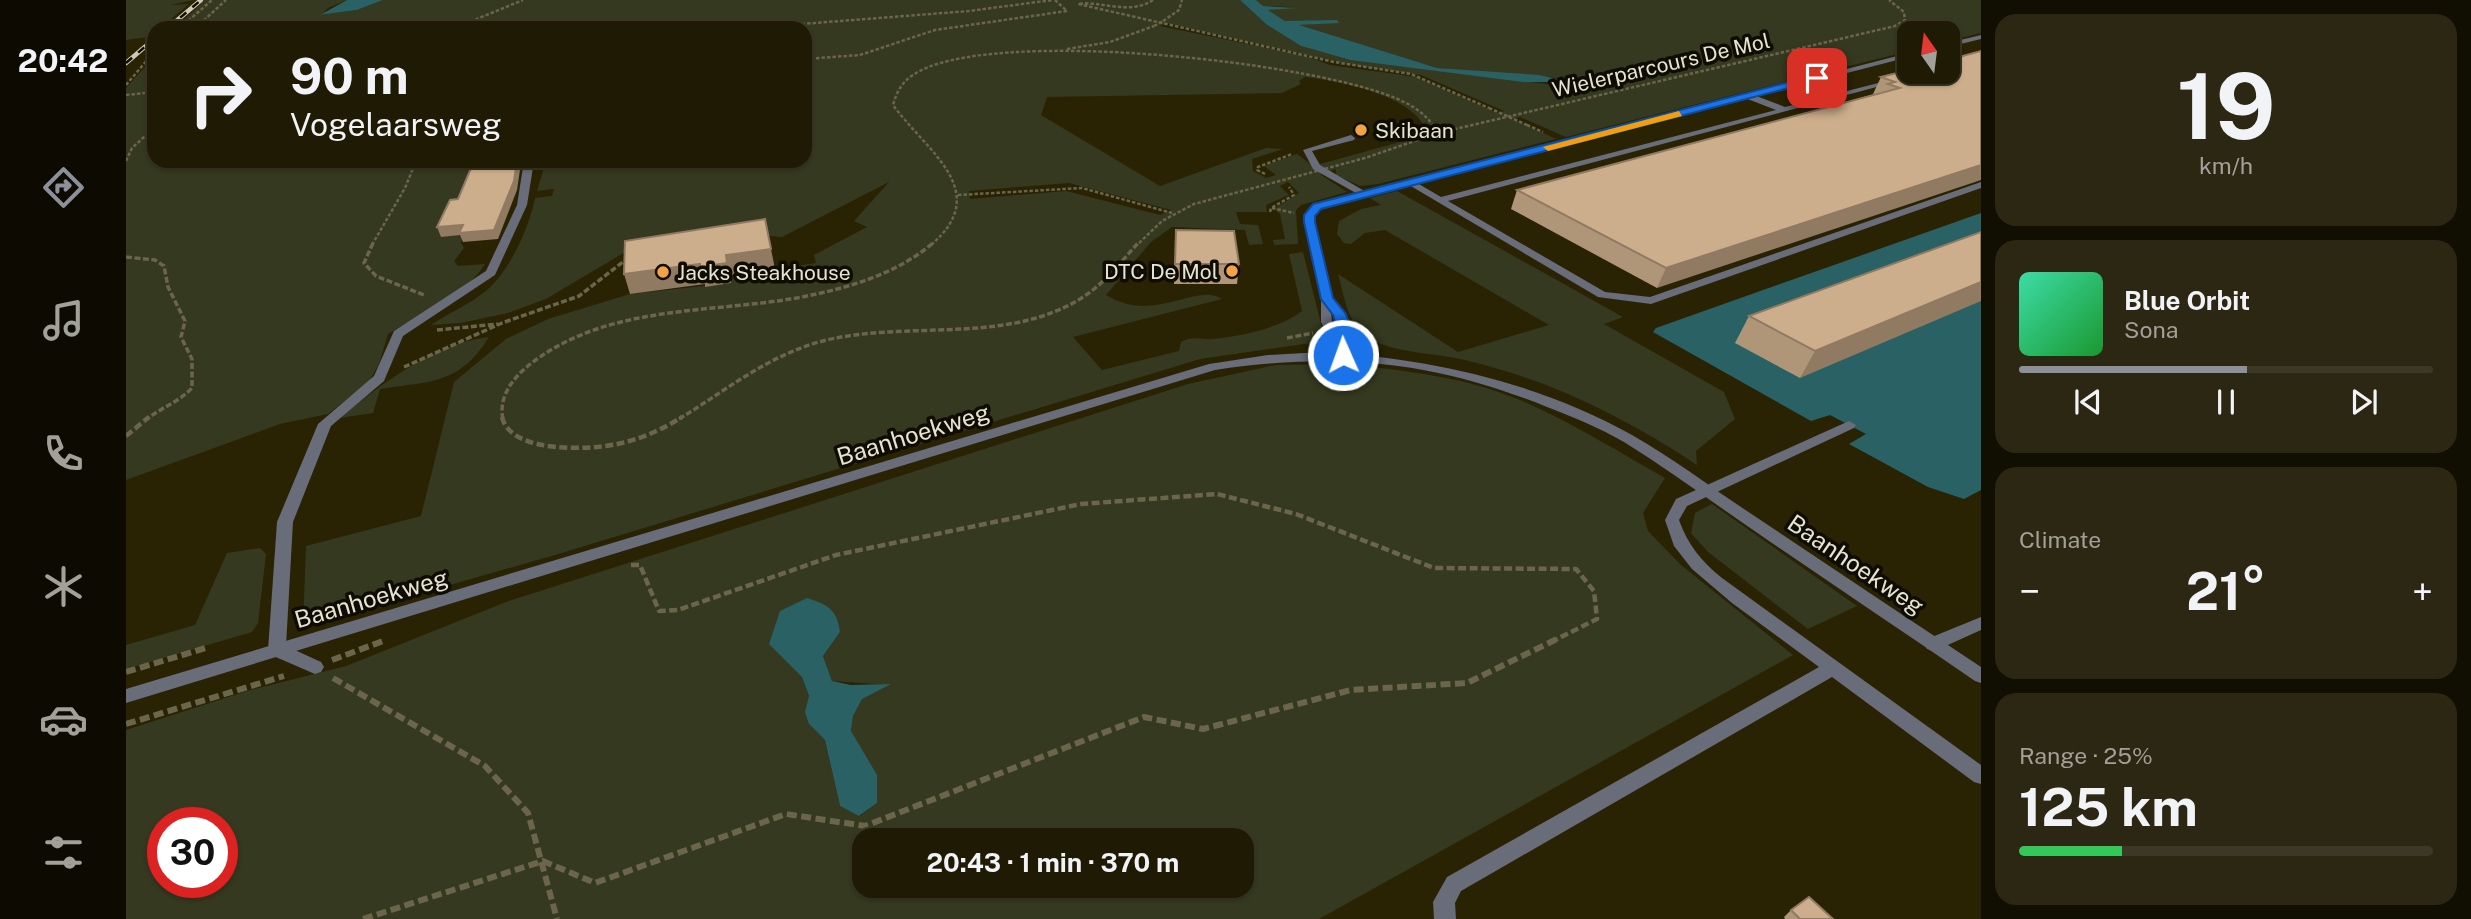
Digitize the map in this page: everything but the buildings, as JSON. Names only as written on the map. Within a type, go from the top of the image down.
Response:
[{"type":"street","points":[[1960,42],[1981,37]]},
{"type":"street","points":[[1342,350],[1328,330],[1323,314],[1327,299],[1310,215],[1317,206],[1897,58]]},
{"type":"street","points":[[1441,200],[1897,80]]},
{"type":"street","points":[[1748,96],[1784,110]]},
{"type":"street","points":[[1351,138],[1307,150],[1319,169],[1363,194]]},
{"type":"street","points":[[315,667],[277,650],[285,522],[325,424],[380,378],[398,334],[444,307],[491,273],[504,251],[522,205],[528,168]]},
{"type":"street","points":[[1409,182],[1602,295],[1651,302],[1981,185]]},
{"type":"street","name":"Baanhoekweg","points":[[126,696],[1213,367],[1342,350],[1447,370],[1516,388],[1627,438],[1981,676]]},
{"type":"street","points":[[1849,425],[1681,503],[1672,520],[1678,543],[1702,570],[1981,776]]},
{"type":"street","points":[[1933,644],[1981,622]]},
{"type":"street","points":[[1445,919],[1444,902],[1454,884],[1833,668]]},
{"type":"path","points":[[188,21],[212,0]]},
{"type":"path","points":[[203,21],[226,0]]},
{"type":"path","points":[[471,21],[523,0]]},
{"type":"path","points":[[812,23],[969,11],[1054,0],[1067,11],[935,30],[860,55],[812,58]]},
{"type":"path","points":[[1153,0],[1136,6],[1084,1],[1078,4],[1334,62],[1411,74],[1527,125]]},
{"type":"path","points":[[1173,214],[1082,188],[958,195],[950,174],[893,105],[894,91],[902,81],[943,62],[1110,42],[1163,21],[1178,9],[1182,0]]},
{"type":"path","name":"Wielerparcours De Mol","points":[[958,195],[949,229],[928,248],[889,272],[839,289],[790,298],[653,314],[572,340],[518,372],[504,390],[500,407],[502,421],[513,433],[535,444],[584,449],[628,443],[664,430],[745,374],[816,343],[872,332],[992,325],[1063,307],[1096,290],[1173,214],[1414,143],[1437,133],[1895,26],[1905,20],[1904,12],[1889,0]]},
{"type":"path","points":[[1056,50],[1171,58],[1333,80],[1413,107],[1431,119],[1437,133]]},
{"type":"path","points":[[126,85],[147,60]]},
{"type":"path","points":[[126,95],[147,93]]},
{"type":"path","points":[[126,161],[132,148],[147,134]]},
{"type":"path","points":[[1265,174],[1257,170],[1258,167],[1307,150]]},
{"type":"path","points":[[413,168],[397,207],[373,237],[365,263],[376,276],[419,292],[444,307]]},
{"type":"path","points":[[1270,212],[1271,208],[1294,195],[1289,187]]},
{"type":"path","points":[[380,378],[502,323],[579,296],[631,256]]},
{"type":"path","points":[[126,257],[155,261],[164,266],[168,287],[185,321],[181,337],[192,359],[192,388],[181,398],[159,409],[126,436]]},
{"type":"path","points":[[398,334],[502,323]]},
{"type":"path","points":[[363,919],[543,861],[595,883],[786,814],[865,826],[982,778],[1144,717],[1203,729],[1351,690],[1467,683],[1597,619],[1594,591],[1576,569],[1434,568],[1296,514],[1217,494],[1081,504],[836,555],[678,610],[659,611],[640,565],[626,565]]},
{"type":"path","points":[[126,724],[315,667],[485,766],[528,813],[557,919]]},
{"type":"green space","points":[[126,0],[194,0],[170,5],[189,4],[168,21],[147,21],[147,37],[126,40]]},
{"type":"green space","points":[[205,0],[347,0],[328,8],[321,15],[357,10],[383,0],[1240,0],[1267,25],[1301,46],[1350,60],[1558,84],[1556,78],[1437,68],[1304,29],[1299,25],[1339,22],[1285,21],[1268,10],[1297,7],[1263,6],[1256,0],[1981,0],[1981,33],[1960,38],[1960,21],[1897,21],[1897,54],[1566,137],[1520,117],[1513,119],[1556,139],[1378,184],[1360,186],[1336,175],[1336,169],[1320,174],[1347,192],[1301,205],[1296,210],[1298,244],[1274,245],[1273,240],[1285,239],[1280,214],[1274,209],[1299,193],[1288,182],[1280,186],[1289,195],[1266,205],[1267,212],[1236,212],[1240,224],[1258,225],[1263,244],[1249,245],[1245,230],[1172,227],[1151,242],[1106,295],[1124,303],[1141,306],[1200,295],[1212,295],[1222,299],[1073,337],[1102,370],[1179,351],[1181,342],[1189,339],[1224,338],[1272,327],[1302,311],[1289,254],[1303,252],[1323,332],[1311,343],[1200,359],[555,555],[303,627],[306,546],[421,516],[454,382],[506,339],[548,319],[630,294],[731,283],[731,275],[816,263],[814,255],[867,227],[854,221],[889,182],[782,237],[770,236],[749,223],[668,236],[632,248],[546,299],[508,313],[461,323],[431,325],[481,295],[495,282],[511,260],[523,235],[535,198],[552,196],[554,189],[537,191],[544,168],[812,168],[812,21],[182,21]],"holes":[[[1166,23],[1347,64],[1421,75],[1504,111],[1497,113],[1417,77],[1330,65],[1306,56],[1160,26]],[[1305,77],[1354,86],[1388,98],[1404,106],[1425,127],[1421,134],[1411,139],[1313,166],[1297,154],[1264,166],[1276,175],[1266,178],[1253,171],[1252,159],[1283,149],[1266,148],[1160,186],[1041,115],[1047,97],[1282,93],[1301,84],[1299,81]],[[1069,183],[1171,210],[1160,215],[1066,191],[970,199],[969,191]]]},
{"type":"green space","points":[[147,65],[147,168],[494,168],[467,221],[461,243],[464,248],[454,261],[458,266],[485,264],[466,286],[454,295],[388,334],[379,364],[368,383],[328,414],[280,424],[126,480],[126,88]]},
{"type":"green space","points":[[1397,191],[1623,317],[1604,324],[1724,392],[1735,419],[1696,451],[1697,465],[1616,417],[1559,390],[1500,369],[1457,358],[1393,348],[1370,339],[1352,319],[1338,274],[1458,352],[1549,325],[1385,230],[1365,233],[1351,244],[1344,243],[1337,234],[1339,221],[1361,209],[1381,205],[1370,198]]},
{"type":"green space","points":[[489,337],[478,353],[455,372],[429,382],[380,389],[373,413],[339,418],[409,367],[447,348]]},
{"type":"green space","points":[[1347,364],[1457,380],[1520,400],[1557,417],[1665,478],[1643,513],[1648,531],[1681,565],[1793,655],[1319,919],[126,919],[126,730],[247,691],[346,666],[506,602],[1188,384],[1276,365]],"holes":[[[840,632],[823,656],[832,681],[889,685],[862,698],[853,716],[851,732],[877,776],[877,803],[860,816],[840,806],[825,740],[809,724],[809,696],[802,677]]]},
{"type":"green space","points":[[1712,504],[1857,606],[1808,629],[1708,552],[1691,533],[1695,513]]},
{"type":"green space","points":[[260,548],[266,554],[258,623],[252,632],[126,669],[126,645],[195,625],[227,553]]},
{"type":"water","points":[[347,0],[383,0],[357,10],[320,15]]},
{"type":"water","points":[[1240,0],[1256,0],[1263,6],[1298,8],[1268,10],[1285,21],[1337,20],[1339,23],[1299,25],[1437,68],[1539,75],[1569,82],[1523,82],[1350,60],[1301,46],[1267,25]]},
{"type":"water","points":[[1981,213],[1981,490],[1964,499],[1928,487],[1849,444],[1866,434],[1830,415],[1811,421],[1653,332],[1656,328]]},
{"type":"water","points":[[807,598],[830,609],[839,624],[840,632],[823,656],[832,681],[851,685],[891,684],[862,699],[853,716],[851,731],[877,775],[877,803],[859,816],[840,806],[825,740],[809,724],[805,712],[809,696],[802,677],[769,644],[780,611]]},
{"type":"railway","points":[[176,21],[201,0]]},
{"type":"railway","points":[[126,63],[147,45]]},
{"type":"slow traffic","points":[[1548,147],[1679,114]]},
{"type":"place","name":"Skibaan","points":[[1361,130]]},
{"type":"place","name":"DTC De Mol","points":[[1232,271]]},
{"type":"place","name":"Jacks Steakhouse","points":[[663,272]]},
{"type":"route","points":[[1343,355],[1340,344],[1345,331],[1340,314],[1327,299],[1310,222],[1310,215],[1317,206],[1817,78]]}]
